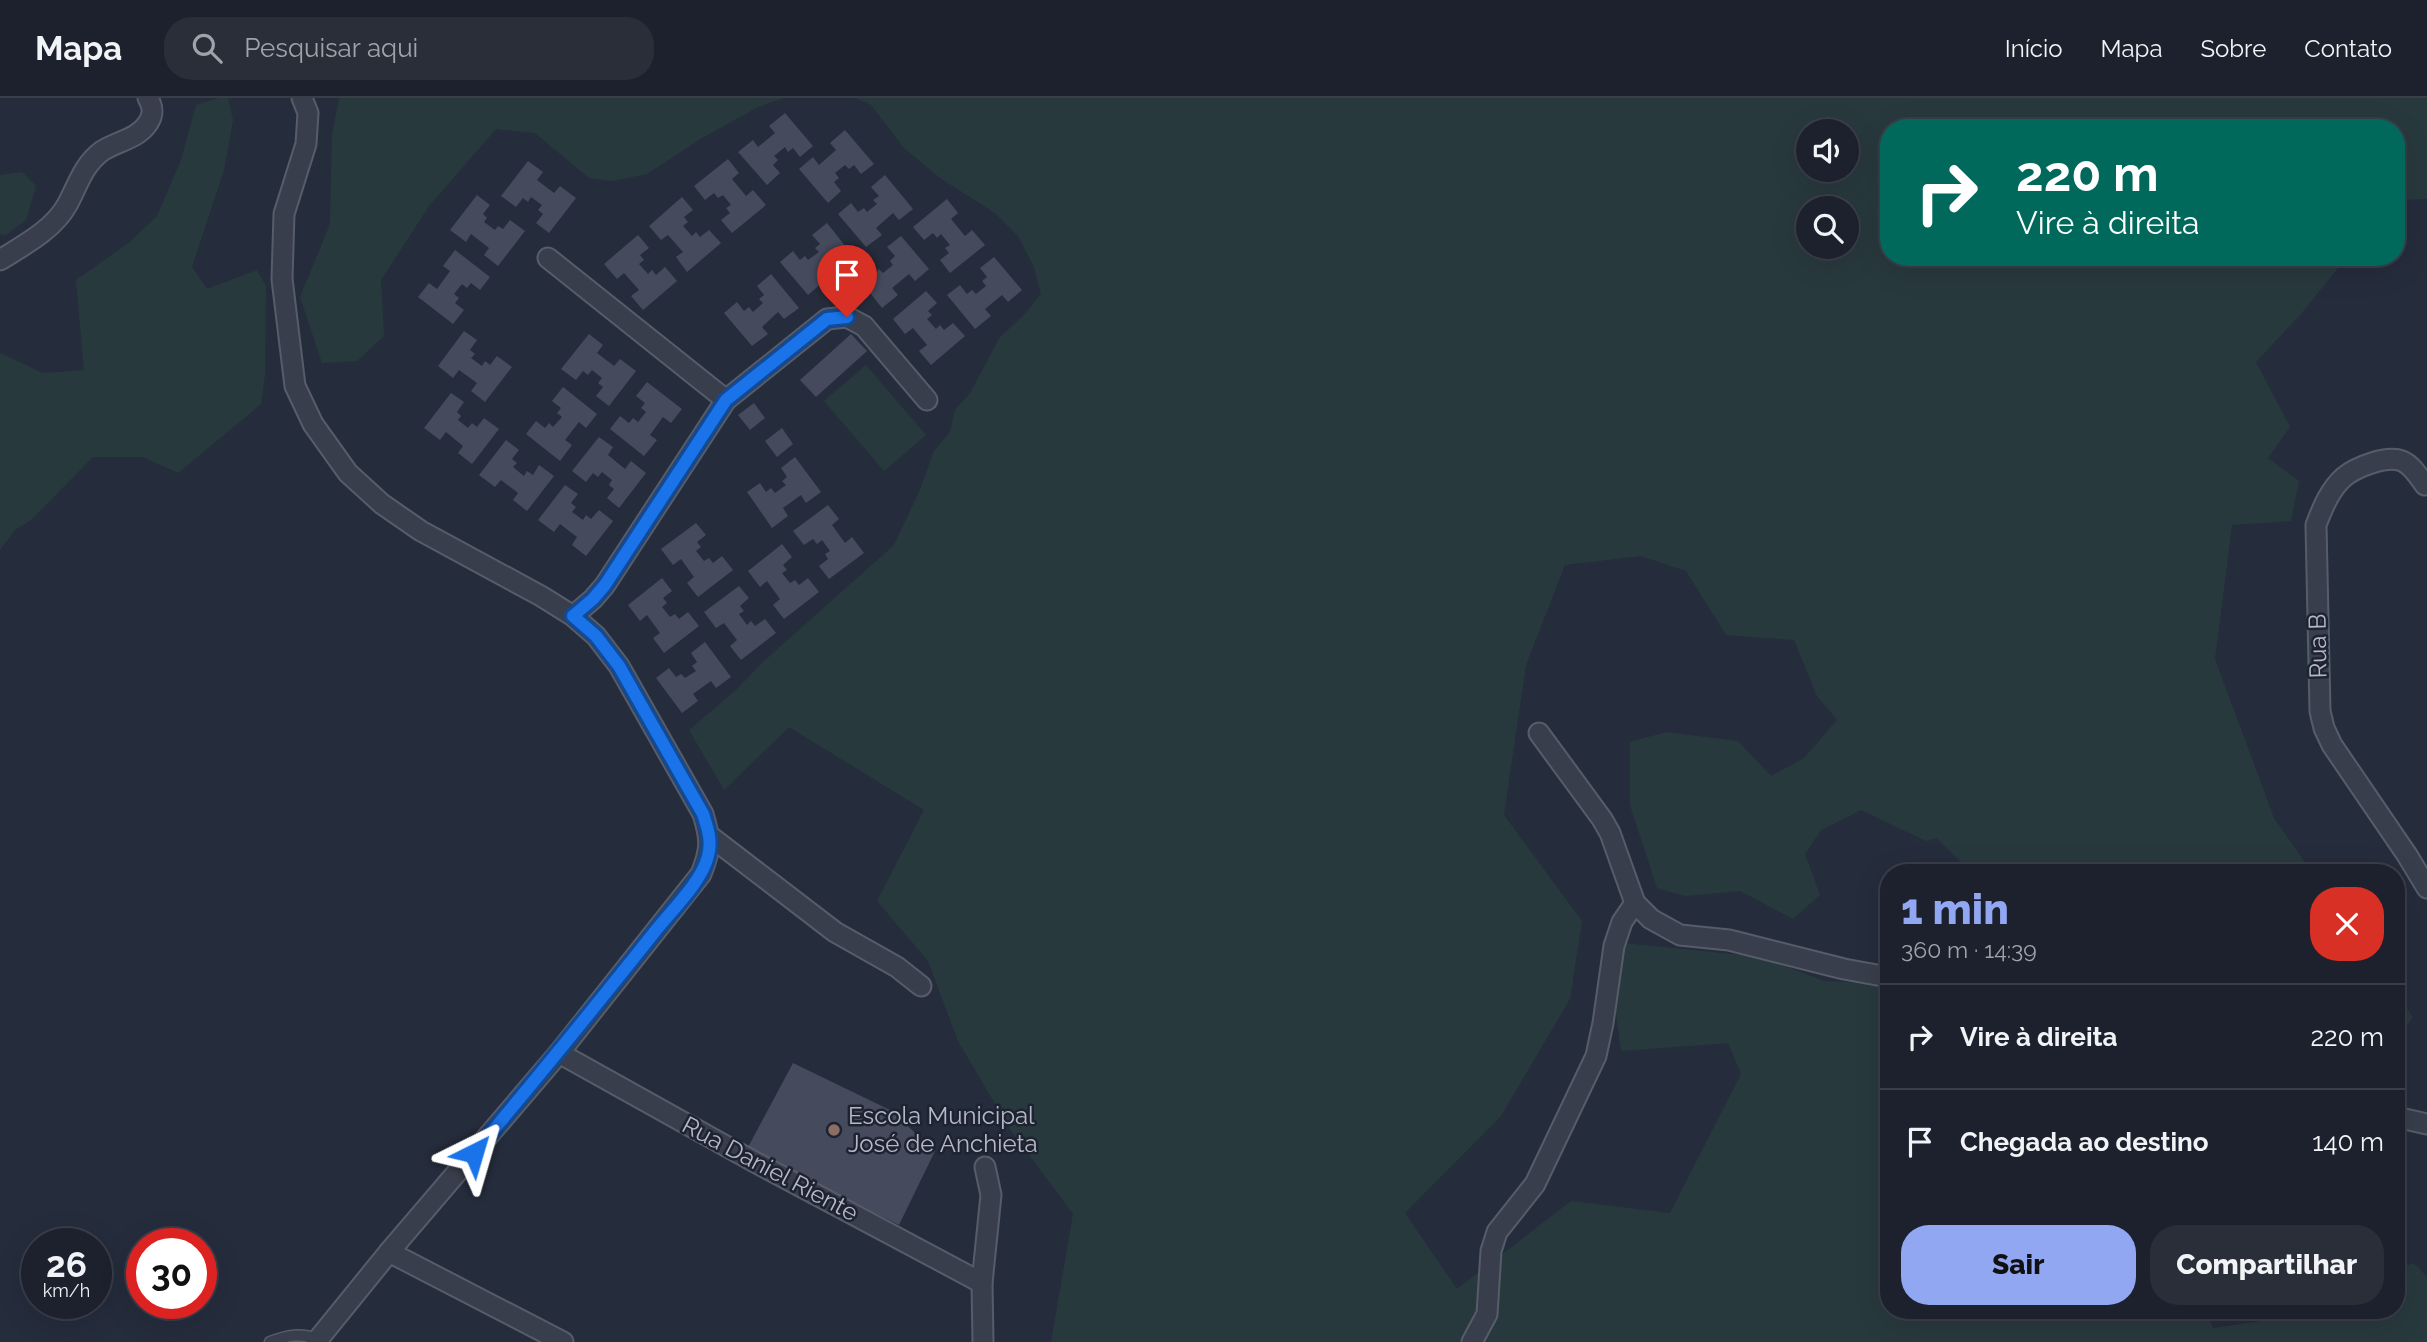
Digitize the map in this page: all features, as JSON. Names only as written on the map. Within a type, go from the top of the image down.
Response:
[{"type":"street","points":[[0,260],[34,239],[52,223],[66,206],[85,168],[103,151],[142,131],[150,120],[153,107],[148,98]]},
{"type":"street","points":[[302,98],[308,113],[306,144],[284,214],[282,279],[295,386],[313,424],[348,473],[382,504],[421,531],[541,596],[573,616],[596,636],[619,666],[703,814],[710,837],[708,857],[701,874],[559,1053],[388,1252],[318,1340]]},
{"type":"street","points":[[548,258],[726,400]]},
{"type":"street","points":[[573,616],[605,585],[726,400],[827,319],[847,317],[864,326],[927,400]]},
{"type":"street","name":"Rua B","points":[[2425,485],[2403,461],[2389,459],[2372,463],[2344,477],[2324,504],[2316,525],[2320,711],[2324,728],[2332,745],[2427,888]]},
{"type":"street","points":[[1539,733],[1602,819],[1635,903],[1651,919],[1680,935],[1729,940],[1880,976]]},
{"type":"street","points":[[710,837],[835,932],[897,967],[921,986]]},
{"type":"street","points":[[1472,1342],[1487,1314],[1491,1251],[1497,1232],[1535,1184],[1596,1056],[1614,946],[1622,922],[1635,903]]},
{"type":"street","name":"Rua Daniel Riente","points":[[559,1053],[751,1160],[982,1283]]},
{"type":"street","points":[[2405,1119],[2427,1124]]},
{"type":"street","points":[[984,1342],[982,1283],[991,1195],[985,1167]]},
{"type":"street","points":[[388,1252],[563,1342]]},
{"type":"lane","points":[[270,1342],[288,1335],[305,1335],[318,1340]]},
{"type":"shaded area","points":[[228,98],[233,120],[224,170],[192,267],[207,289],[257,270],[266,286],[265,375],[261,404],[178,473],[143,457],[93,457],[31,520],[15,530],[0,550],[0,353],[43,373],[84,370],[76,280],[131,241],[157,216],[181,160],[196,105]]},
{"type":"shaded area","points":[[339,98],[784,98],[758,107],[702,138],[647,174],[612,181],[589,178],[535,133],[496,129],[429,206],[381,280],[384,336],[357,361],[322,363],[300,297],[330,224],[332,135]]},
{"type":"shaded area","points":[[856,98],[2427,98],[2427,199],[2405,200],[2405,119],[1880,119],[1880,266],[2340,266],[2301,314],[2256,362],[2290,427],[2268,458],[2299,481],[2291,521],[2232,525],[2215,659],[2274,818],[2306,864],[1963,864],[1937,838],[1926,841],[1861,810],[1821,830],[1805,854],[1820,895],[1793,919],[1740,891],[1684,896],[1657,888],[1630,805],[1630,742],[1666,732],[1738,741],[1771,776],[1804,758],[1837,720],[1817,696],[1794,640],[1726,635],[1686,571],[1641,556],[1565,565],[1526,665],[1504,815],[1582,921],[1570,999],[1501,1116],[1405,1213],[1457,1289],[1571,1201],[1670,1213],[1741,1074],[1728,1043],[1621,1051],[1613,991],[1624,943],[1761,957],[1824,981],[1880,984],[1880,1319],[2209,1319],[2213,1328],[2263,1319],[2405,1319],[2405,1266],[2414,1263],[2427,1277],[2427,1342],[1051,1342],[1073,1214],[1010,1129],[958,1041],[928,961],[877,901],[924,810],[789,727],[724,790],[689,730],[894,545],[919,492],[934,451],[950,432],[955,410],[970,393],[1000,337],[1025,314],[1041,294],[1034,267],[1018,236],[995,213],[940,178],[904,148],[871,105]]},
{"type":"shaded area","points":[[22,172],[36,186],[26,220],[6,235],[0,234],[0,175]]},
{"type":"shaded area","points":[[866,365],[926,435],[884,471],[824,401]]},
{"type":"shaded area","points":[[2405,1006],[2413,1017],[2405,1028]]},
{"type":"building","points":[[785,113],[813,146],[800,157],[793,148],[788,152],[785,147],[774,156],[778,160],[773,165],[780,173],[767,185],[738,152],[753,140],[758,147],[775,133],[769,126]]},
{"type":"building","points":[[845,130],[874,164],[861,174],[854,165],[849,169],[845,165],[835,173],[839,178],[834,182],[841,191],[828,203],[799,169],[813,157],[819,165],[836,150],[830,143]]},
{"type":"building","points":[[728,159],[739,173],[732,179],[746,196],[753,190],[766,205],[732,233],[721,220],[730,213],[726,208],[731,205],[723,195],[718,198],[714,193],[705,200],[694,186]]},
{"type":"building","points":[[528,161],[543,172],[537,180],[554,193],[560,186],[576,198],[549,233],[536,223],[543,214],[538,210],[542,205],[531,197],[528,202],[523,198],[516,207],[501,196]]},
{"type":"building","points":[[885,175],[913,209],[899,220],[893,213],[876,228],[882,235],[866,247],[838,214],[851,203],[858,212],[864,208],[867,212],[877,204],[873,200],[879,196],[871,187]]},
{"type":"building","points":[[477,195],[490,205],[483,214],[487,218],[484,222],[495,230],[498,226],[503,229],[510,220],[525,231],[498,266],[484,255],[489,248],[471,234],[466,242],[450,230]]},
{"type":"building","points":[[682,197],[693,210],[684,217],[688,222],[683,226],[692,236],[696,232],[700,237],[709,230],[721,243],[687,272],[676,257],[683,252],[668,235],[661,240],[649,226]]},
{"type":"building","points":[[947,199],[958,213],[951,219],[965,236],[972,230],[985,245],[950,273],[940,260],[949,253],[945,248],[950,245],[941,234],[937,238],[933,233],[924,240],[913,227]]},
{"type":"building","points":[[827,223],[854,257],[841,268],[835,261],[817,275],[823,282],[808,295],[780,262],[793,251],[800,260],[805,256],[808,260],[819,252],[815,248],[820,244],[812,235]]},
{"type":"building","points":[[638,235],[649,248],[640,255],[644,260],[639,264],[648,274],[652,270],[656,275],[665,267],[677,281],[643,310],[631,296],[639,290],[624,273],[617,279],[604,264]]},
{"type":"building","points":[[901,236],[929,269],[915,281],[909,274],[892,288],[898,295],[882,308],[855,274],[867,264],[875,273],[879,269],[883,273],[893,265],[890,261],[895,256],[887,247]]},
{"type":"building","points":[[455,250],[490,277],[480,290],[471,283],[467,288],[462,284],[454,294],[459,298],[455,303],[464,310],[453,324],[418,297],[429,283],[437,289],[450,271],[443,266]]},
{"type":"building","points":[[994,257],[1022,290],[1008,302],[1002,295],[985,309],[991,316],[975,329],[947,295],[960,285],[967,294],[972,290],[976,294],[986,286],[982,281],[987,277],[980,268]]},
{"type":"building","points":[[771,274],[799,308],[784,319],[778,312],[762,327],[768,334],[752,346],[724,313],[737,302],[744,311],[749,307],[753,312],[763,303],[759,299],[764,295],[757,286]]},
{"type":"building","points":[[926,291],[937,303],[928,311],[932,315],[927,319],[936,329],[940,325],[944,330],[953,323],[965,336],[931,365],[919,351],[927,345],[913,328],[905,334],[893,319]]},
{"type":"building","points":[[464,331],[477,340],[470,350],[475,354],[471,358],[482,366],[485,361],[490,365],[497,356],[512,367],[485,402],[471,391],[477,383],[459,370],[453,378],[438,366]]},
{"type":"building","points":[[589,334],[603,345],[597,353],[614,366],[620,359],[636,371],[609,406],[596,396],[603,387],[598,383],[602,378],[592,370],[588,375],[583,371],[576,380],[561,369]]},
{"type":"building","points":[[851,334],[867,351],[816,397],[800,380]]},
{"type":"building","points":[[647,382],[682,409],[671,423],[663,417],[650,435],[657,440],[644,456],[610,429],[620,416],[629,423],[633,418],[638,422],[646,412],[641,408],[645,403],[636,396]]},
{"type":"building","points":[[563,387],[597,414],[586,428],[579,422],[565,440],[572,445],[560,461],[526,434],[536,421],[545,428],[549,423],[553,427],[562,417],[557,413],[561,408],[552,401]]},
{"type":"building","points":[[451,393],[464,402],[457,412],[461,416],[458,420],[468,428],[472,423],[477,427],[484,418],[499,429],[472,464],[458,453],[463,446],[446,432],[440,440],[424,428]]},
{"type":"building","points":[[754,403],[765,418],[750,430],[738,415]]},
{"type":"building","points":[[782,428],[793,444],[777,457],[765,441]]},
{"type":"building","points":[[599,437],[613,447],[608,455],[625,469],[631,461],[646,473],[619,508],[607,498],[614,489],[609,485],[612,480],[602,472],[598,477],[593,473],[586,482],[572,471]]},
{"type":"building","points":[[506,440],[519,450],[512,459],[517,463],[513,467],[524,476],[527,471],[533,475],[539,465],[554,476],[527,511],[513,500],[518,493],[501,480],[495,487],[479,475]]},
{"type":"building","points":[[795,457],[821,492],[806,503],[801,495],[783,508],[788,516],[772,528],[747,492],[760,483],[766,492],[771,488],[775,493],[786,485],[782,481],[787,477],[781,468]]},
{"type":"building","points":[[565,485],[578,494],[571,503],[576,507],[572,512],[583,520],[586,515],[591,519],[599,510],[613,521],[586,556],[572,545],[577,537],[560,524],[554,532],[538,520]]},
{"type":"building","points":[[828,505],[839,519],[832,525],[845,543],[852,537],[864,553],[829,579],[819,566],[828,559],[825,554],[830,551],[822,540],[817,544],[813,539],[804,545],[793,531]]},
{"type":"building","points":[[696,523],[706,535],[697,542],[701,547],[696,551],[704,561],[709,558],[713,563],[722,556],[733,570],[698,597],[687,583],[694,577],[681,559],[673,565],[661,549]]},
{"type":"building","points":[[782,544],[792,557],[783,565],[787,570],[782,573],[790,583],[795,580],[799,585],[808,578],[819,592],[784,619],[773,605],[780,599],[767,581],[760,587],[748,571]]},
{"type":"building","points":[[662,578],[672,591],[663,598],[667,603],[662,607],[670,617],[675,614],[679,619],[688,612],[699,626],[664,653],[653,638],[660,633],[647,615],[640,621],[628,605]]},
{"type":"building","points":[[739,586],[749,598],[740,606],[744,611],[739,614],[747,625],[751,621],[755,626],[765,619],[776,633],[741,660],[730,646],[737,640],[724,623],[716,628],[704,612]]},
{"type":"building","points":[[705,642],[731,677],[716,688],[711,681],[693,694],[698,701],[682,713],[656,678],[669,668],[676,677],[681,674],[685,678],[696,671],[692,666],[697,662],[691,653]]},
{"type":"building","name":"Escola Municipal José de Anchieta","points":[[793,1063],[890,1110],[935,1151],[899,1225],[747,1149]]},
{"type":"place","name":"Escola Municipal José de Anchieta","points":[[834,1130]]},
{"type":"route","points":[[474,1153],[559,1053],[670,914],[701,874],[708,857],[710,837],[703,814],[619,666],[596,636],[573,616],[605,585],[726,400],[827,319],[847,317]]}]
